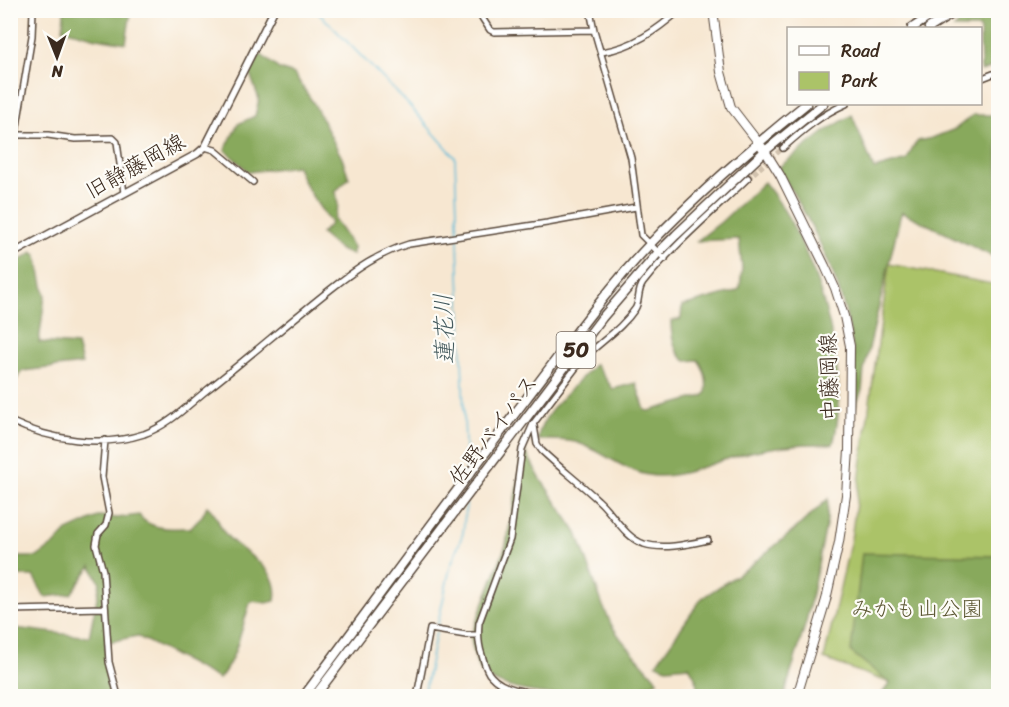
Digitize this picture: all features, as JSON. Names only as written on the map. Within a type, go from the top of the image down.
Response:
[{"type":"highway","points":[[914,27],[940,10]]},
{"type":"highway","points":[[931,27],[958,10]]},
{"type":"highway","name":"佐野バイパス","points":[[304,696],[591,313],[650,245],[758,142],[805,105]]},
{"type":"highway","name":"佐野バイパス","points":[[315,696],[568,360],[661,256],[765,151],[822,105]]},
{"type":"main road","name":"中藤岡線","points":[[713,10],[721,72],[728,99],[737,117],[765,151],[780,175],[835,288],[850,346],[849,450],[841,530],[826,600],[797,696]]},
{"type":"street","points":[[10,168],[32,36],[33,10]]},
{"type":"street","name":"旧静藤岡線","points":[[10,255],[197,154],[205,147],[274,10]]},
{"type":"street","points":[[477,10],[490,30],[494,32],[594,30]]},
{"type":"street","points":[[591,10],[594,30],[631,158],[641,235],[661,256]]},
{"type":"street","points":[[602,52],[617,50],[643,39],[660,29],[680,10]]},
{"type":"street","points":[[982,79],[999,72]]},
{"type":"street","points":[[783,148],[835,108],[843,105]]},
{"type":"street","points":[[14,135],[48,135],[75,140],[112,138],[117,142],[124,193]]},
{"type":"street","points":[[205,147],[215,150],[253,182]]},
{"type":"street","points":[[566,695],[524,694],[491,677],[485,664],[478,635],[479,623],[510,539],[522,448],[533,424],[581,361],[610,336],[635,309],[641,286],[661,256],[748,178]]},
{"type":"street","points":[[10,421],[40,433],[82,440],[105,440],[144,434],[179,415],[299,314],[375,257],[409,244],[636,207]]},
{"type":"street","points":[[533,424],[537,444],[542,451],[598,500],[628,533],[640,542],[655,546],[708,540]]},
{"type":"street","points":[[105,440],[102,477],[109,513],[106,525],[98,534],[96,545],[103,571],[109,662],[118,696]]},
{"type":"street","points":[[10,610],[105,608]]},
{"type":"street","points":[[417,696],[430,628],[478,635]]},
{"type":"green space","points":[[979,10],[998,11],[998,66],[982,71],[982,27],[955,27]]},
{"type":"green space","points":[[64,11],[131,11],[126,43],[63,29]]},
{"type":"green space","points":[[260,54],[279,69],[294,74],[314,104],[342,158],[349,178],[336,191],[338,206],[334,219],[353,247],[352,255],[340,250],[321,234],[331,223],[307,188],[297,166],[249,172],[225,150],[238,124],[255,116],[259,99],[250,74]]},
{"type":"green space","points":[[852,115],[874,169],[907,160],[918,141],[955,129],[973,115],[998,115],[998,259],[902,212],[864,370],[862,390],[854,410],[857,391],[850,333],[837,283],[816,236],[778,168],[827,130]]},
{"type":"green space","points":[[764,182],[782,207],[798,237],[825,307],[838,380],[838,414],[833,444],[768,448],[686,472],[659,476],[636,472],[575,442],[538,440],[540,431],[552,410],[595,364],[613,389],[636,383],[645,410],[649,411],[703,396],[706,393],[706,380],[702,367],[698,360],[686,361],[682,358],[676,349],[671,321],[681,319],[682,306],[740,288],[742,268],[739,239],[697,241]]},
{"type":"green space","points":[[33,252],[37,256],[45,295],[39,342],[77,345],[82,364],[22,371],[11,388],[11,266]]},
{"type":"green space","name":"みかも山公園","points":[[889,264],[998,285],[998,696],[915,692],[824,659],[851,539]]},
{"type":"green space","points":[[526,452],[540,478],[577,533],[612,626],[658,681],[635,690],[613,694],[574,696],[510,687],[494,681],[480,670],[474,652],[472,633],[506,545],[522,461]]},
{"type":"green space","points":[[828,499],[827,521],[806,622],[784,696],[700,696],[695,677],[689,666],[667,668],[656,664],[702,598],[746,569]]},
{"type":"green space","points":[[207,506],[214,513],[227,536],[267,571],[273,579],[275,589],[275,601],[267,603],[252,601],[250,603],[234,653],[219,679],[137,636],[105,643],[109,696],[11,696],[11,631],[14,628],[89,637],[100,583],[91,566],[71,594],[45,597],[33,576],[11,576],[10,557],[37,557],[55,544],[67,531],[100,516],[117,518],[139,515],[155,526],[190,528],[202,516]]},
{"type":"green space","points":[[862,553],[998,556],[998,696],[880,696],[890,683],[851,652]]},
{"type":"waterway","name":"蓮花川","points":[[316,10],[409,105],[455,157],[466,472]]},
{"type":"waterway","name":"蓮花川","points":[[437,628],[450,568],[463,533],[466,504]]},
{"type":"waterway","name":"蓮花川","points":[[424,696],[436,632]]},
{"type":"tunnel","points":[[748,178],[783,148]]}]
